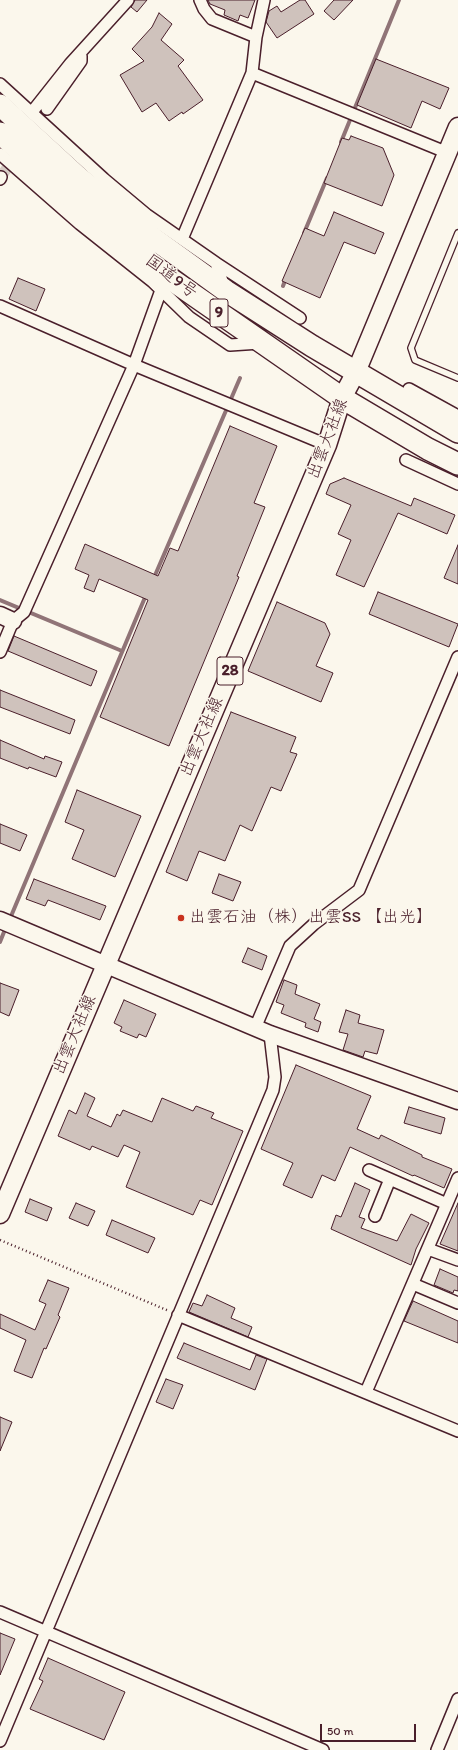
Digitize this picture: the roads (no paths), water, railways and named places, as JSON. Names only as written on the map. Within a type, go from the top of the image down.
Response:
[{"type":"highway","name":"国道9号","points":[[0,105],[78,177],[153,238],[226,292],[356,372],[418,398],[458,432]]},
{"type":"highway","name":"国道9号","points":[[0,133],[60,188],[172,280],[342,398],[428,449],[458,464]]},
{"type":"main road","name":"出雲大社線","points":[[0,1214],[105,964],[327,445],[342,398],[356,372],[450,154],[458,127]]},
{"type":"street","points":[[32,112],[81,52],[128,0]]},
{"type":"street","points":[[200,0],[204,9],[212,19],[256,37]]},
{"type":"street","points":[[182,239],[252,73],[256,37],[264,0]]},
{"type":"street","points":[[47,109],[81,62],[81,52]]},
{"type":"street","points":[[252,73],[450,154]]},
{"type":"street","points":[[0,84],[104,179],[147,215],[216,263],[300,318]]},
{"type":"street","points":[[0,155],[80,224],[161,290],[189,317],[230,345],[262,343]]},
{"type":"street","points":[[78,177],[104,179]]},
{"type":"street","points":[[80,224],[108,228]]},
{"type":"street","points":[[216,263],[226,292]]},
{"type":"street","points":[[0,652],[7,618],[24,612],[134,365],[161,290]]},
{"type":"street","points":[[0,306],[134,365],[327,445]]},
{"type":"street","points":[[418,398],[458,416]]},
{"type":"street","points":[[406,460],[458,484]]},
{"type":"street","points":[[255,1028],[290,946],[314,924],[359,890],[458,657]]},
{"type":"street","points":[[0,920],[270,1034],[458,1101]]},
{"type":"street","points":[[0,1741],[273,1090],[275,1077],[270,1034]]},
{"type":"street","points":[[369,1170],[447,1204]]},
{"type":"street","points":[[375,1216],[390,1179]]},
{"type":"street","points":[[366,1392],[457,1183]]},
{"type":"street","points":[[428,1248],[458,1260]]},
{"type":"street","points":[[413,1284],[458,1303]]},
{"type":"street","points":[[178,1315],[458,1431]]},
{"type":"street","points":[[0,1612],[323,1750]]},
{"type":"street","points":[[437,1750],[458,1699]]},
{"type":"lane","points":[[458,233],[411,348],[415,360],[458,378]]},
{"type":"waterway","points":[[341,142],[399,0]]},
{"type":"waterway","points":[[304,233],[327,178]]},
{"type":"waterway","points":[[283,286],[286,278]]},
{"type":"waterway","points":[[153,580],[240,378]]},
{"type":"waterway","points":[[9,921],[146,595]]},
{"type":"waterway","points":[[0,600],[122,651]]},
{"type":"waterway","points":[[0,942],[6,927]]},
{"type":"tunnel","points":[[1,177],[15,156]]},
{"type":"place","name":"出雲石油（株）出雲SS 【出光】","points":[[181,918]]}]
